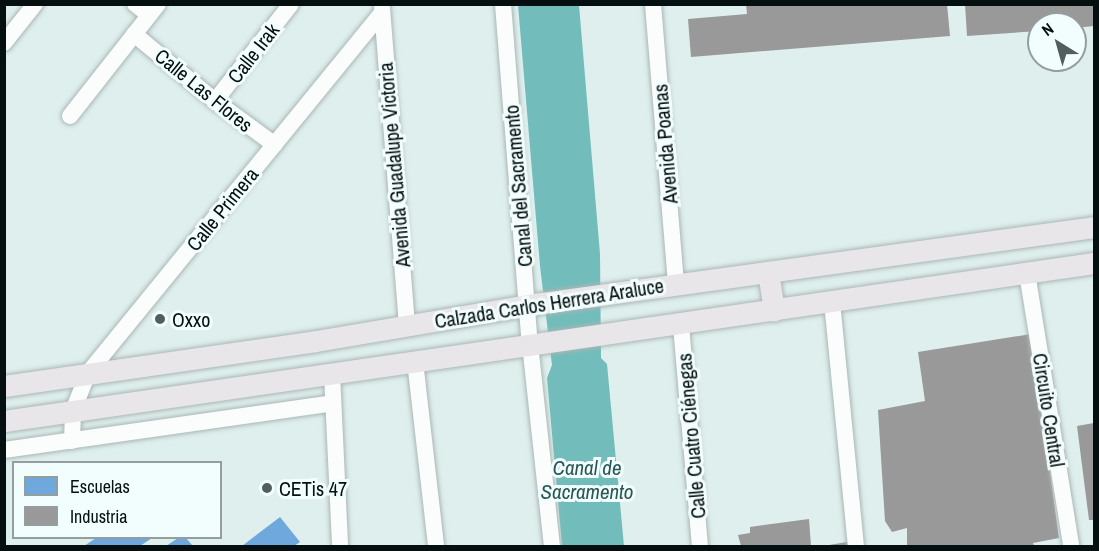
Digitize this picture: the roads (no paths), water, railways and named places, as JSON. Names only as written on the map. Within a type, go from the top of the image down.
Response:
[{"type":"main road","name":"Calzada Carlos Herrera Araluce","points":[[5,386],[531,305],[1095,227]]},
{"type":"main road","name":"Calzada Carlos Herrera Araluce","points":[[4,421],[534,343],[681,325],[1095,263]]},
{"type":"main road","points":[[768,272],[774,311]]},
{"type":"street","points":[[4,43],[35,4]]},
{"type":"street","points":[[70,116],[154,10],[135,4]]},
{"type":"street","name":"Calle Irak","points":[[214,101],[291,4]]},
{"type":"street","name":"Canal del Sacramento","points":[[503,4],[552,546]]},
{"type":"street","name":"Avenida Poanas","points":[[653,4],[676,284]]},
{"type":"street","name":"Calle Primera","points":[[72,441],[73,411],[88,373],[382,9]]},
{"type":"street","name":"Avenida Guadalupe Victoria","points":[[382,9],[407,325]]},
{"type":"street","name":"Calle Las Flores","points":[[134,34],[214,101],[274,145]]},
{"type":"street","name":"Circuito Central","points":[[1027,273],[1071,546]]},
{"type":"street","points":[[832,302],[856,546]]},
{"type":"street","name":"Calle Cuatro Ciénegas","points":[[681,325],[700,546]]},
{"type":"street","points":[[416,361],[436,546]]},
{"type":"street","points":[[332,374],[340,546]]},
{"type":"street","points":[[4,450],[333,403]]},
{"type":"water","name":"Canal de Sacramento","points":[[518,5],[579,5],[600,254],[601,358],[607,364],[624,546],[562,546],[547,378],[552,365],[540,266]]},
{"type":"place","name":"Oxxo","points":[[160,319]]},
{"type":"place","name":"CETis 47","points":[[267,488]]}]
